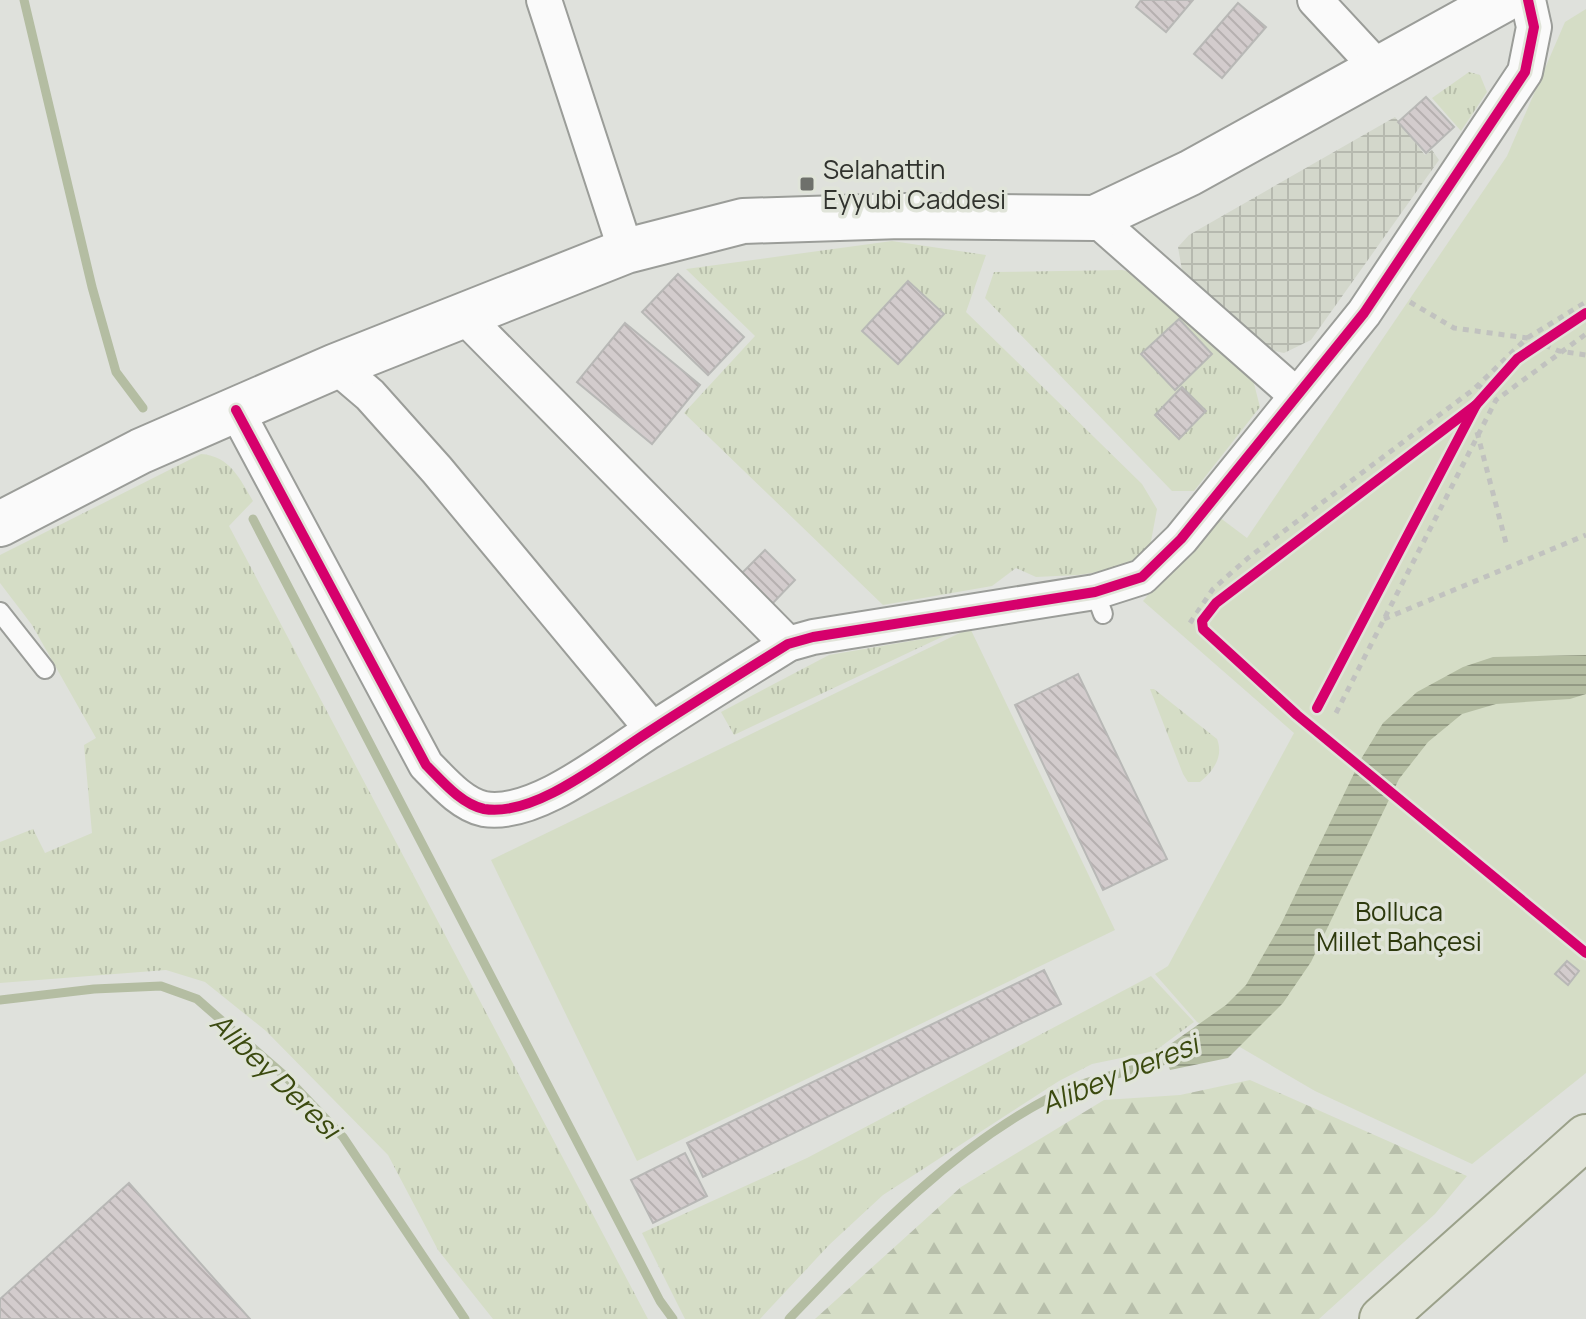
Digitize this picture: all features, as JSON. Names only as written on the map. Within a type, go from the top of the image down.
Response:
[{"type":"main road","points":[[1382,1319],[1586,1137]]},
{"type":"street","points":[[544,0],[626,251]]},
{"type":"street","points":[[1315,0],[1379,69]]},
{"type":"street","points":[[0,524],[141,451],[336,366],[626,251],[743,221],[901,216],[1095,218],[1190,173],[1503,0]]},
{"type":"street","points":[[236,410],[426,765],[455,794],[482,809],[505,809],[524,804],[571,782],[788,644],[813,637],[1099,603],[1142,577],[1181,539],[1364,313],[1525,72],[1534,27],[1528,0]]},
{"type":"street","points":[[1095,218],[1296,395]]},
{"type":"street","points":[[463,315],[788,644]]},
{"type":"street","points":[[336,366],[370,395],[437,470],[652,729]]},
{"type":"lane","points":[[0,612],[45,669]]},
{"type":"path","points":[[1382,286],[1454,328],[1527,338],[1559,351],[1586,355]]},
{"type":"path","points":[[1476,405],[1482,389],[1527,338],[1586,302]]},
{"type":"path","points":[[1203,629],[1204,608],[1213,589],[1248,558],[1482,389],[1540,343],[1586,313]]},
{"type":"path","points":[[1336,713],[1496,400],[1586,334]]},
{"type":"path","points":[[1482,389],[1496,400]]},
{"type":"path","points":[[1477,432],[1506,543]]},
{"type":"path","points":[[1383,619],[1586,535]]},
{"type":"path","points":[[1157,564],[1204,608]]},
{"type":"path","points":[[1190,623],[1204,608],[1225,597]]},
{"type":"shaded area","points":[[1395,117],[1425,155],[1432,150],[1439,160],[1311,340],[1284,353],[1266,349],[1184,282],[1178,247],[1189,235]]},
{"type":"shaded area","points":[[1586,655],[1586,694],[1570,699],[1496,704],[1462,714],[1428,742],[1399,779],[1311,962],[1283,1003],[1228,1058],[1170,1070],[1162,1050],[1226,1005],[1246,985],[1281,924],[1361,759],[1383,723],[1417,692],[1463,667],[1493,657]]},
{"type":"green space","name":"Bolluca Millet Bahçesi","points":[[1586,9],[1586,1073],[1472,1164],[1315,1091],[1197,1022],[1155,974],[1168,966],[1294,733],[1143,601],[1215,514],[1247,538],[1507,156],[1565,22]]},
{"type":"green space","points":[[1469,72],[1480,75],[1487,92],[1461,131],[1432,98]]},
{"type":"green space","points":[[892,241],[986,255],[966,312],[1142,484],[1157,509],[1149,552],[1120,569],[1036,577],[1016,568],[992,586],[883,605],[684,413],[755,336],[686,269]]},
{"type":"green space","points":[[1122,270],[1145,275],[1251,372],[1260,407],[1194,491],[1172,491],[985,298],[994,272]]},
{"type":"green space","points":[[201,454],[227,464],[253,501],[229,526],[648,1319],[493,1319],[438,1250],[388,1155],[266,1031],[205,982],[166,970],[0,983],[0,842],[33,829],[45,853],[92,833],[84,745],[96,738],[32,625],[0,583],[0,555]]},
{"type":"green space","points":[[970,628],[1115,930],[637,1161],[491,860]]},
{"type":"green space","points":[[946,635],[734,735],[721,712],[829,655]]},
{"type":"green space","points":[[1150,689],[1217,739],[1219,752],[1216,763],[1200,782],[1188,782],[1183,774]]},
{"type":"green space","points":[[1151,976],[1194,1022],[1155,1051],[1092,1064],[1059,1081],[883,1195],[829,1245],[760,1319],[685,1319],[642,1233],[807,1158]]},
{"type":"green space","points":[[1250,1080],[1467,1176],[1435,1214],[1319,1319],[815,1319],[961,1187],[1104,1100],[1180,1095]]},
{"type":"building","points":[[1141,0],[1193,0],[1166,32],[1136,7]]},
{"type":"building","points":[[1238,3],[1266,27],[1222,78],[1194,54]]},
{"type":"building","points":[[1426,97],[1454,127],[1426,153],[1398,122]]},
{"type":"building","points":[[678,274],[744,337],[708,375],[642,312]]},
{"type":"building","points":[[908,281],[944,314],[898,364],[862,331]]},
{"type":"building","points":[[1179,319],[1212,354],[1175,390],[1141,354]]},
{"type":"building","points":[[625,323],[700,385],[652,444],[577,382]]},
{"type":"building","points":[[1182,387],[1206,411],[1179,439],[1155,415]]},
{"type":"building","points":[[765,550],[795,580],[771,605],[741,574]]},
{"type":"building","points":[[1078,674],[1167,859],[1103,890],[1015,705]]},
{"type":"building","points":[[1567,961],[1579,971],[1568,985],[1555,974]]},
{"type":"building","points":[[1044,970],[1061,1004],[703,1177],[687,1143]]},
{"type":"building","points":[[685,1153],[707,1196],[653,1223],[631,1180]]},
{"type":"building","points":[[129,1183],[250,1319],[0,1319],[0,1299]]},
{"type":"waterway","points":[[24,0],[92,287],[116,372],[143,408]]},
{"type":"waterway","points":[[253,519],[660,1301],[673,1319]]},
{"type":"waterway","name":"Alibey Deresi","points":[[0,1000],[94,989],[161,986],[197,999],[286,1077],[343,1137],[465,1319]]},
{"type":"waterway","points":[[789,1319],[910,1198],[976,1144],[1049,1098],[1096,1080],[1177,1056]]},
{"type":"cycle path","points":[[236,410],[426,765],[452,791],[476,806],[504,809],[526,804],[595,768],[788,644],[813,637],[1095,592],[1142,577],[1181,539],[1364,313],[1525,72],[1534,27],[1528,0]]},
{"type":"cycle path","points":[[1317,708],[1476,405],[1517,359],[1586,313]]},
{"type":"cycle path","points":[[1476,405],[1216,603],[1202,621],[1203,629],[1297,715],[1586,953]]},
{"type":"place","name":"Selahattin Eyyubi Caddesi","points":[[807,184]]}]
